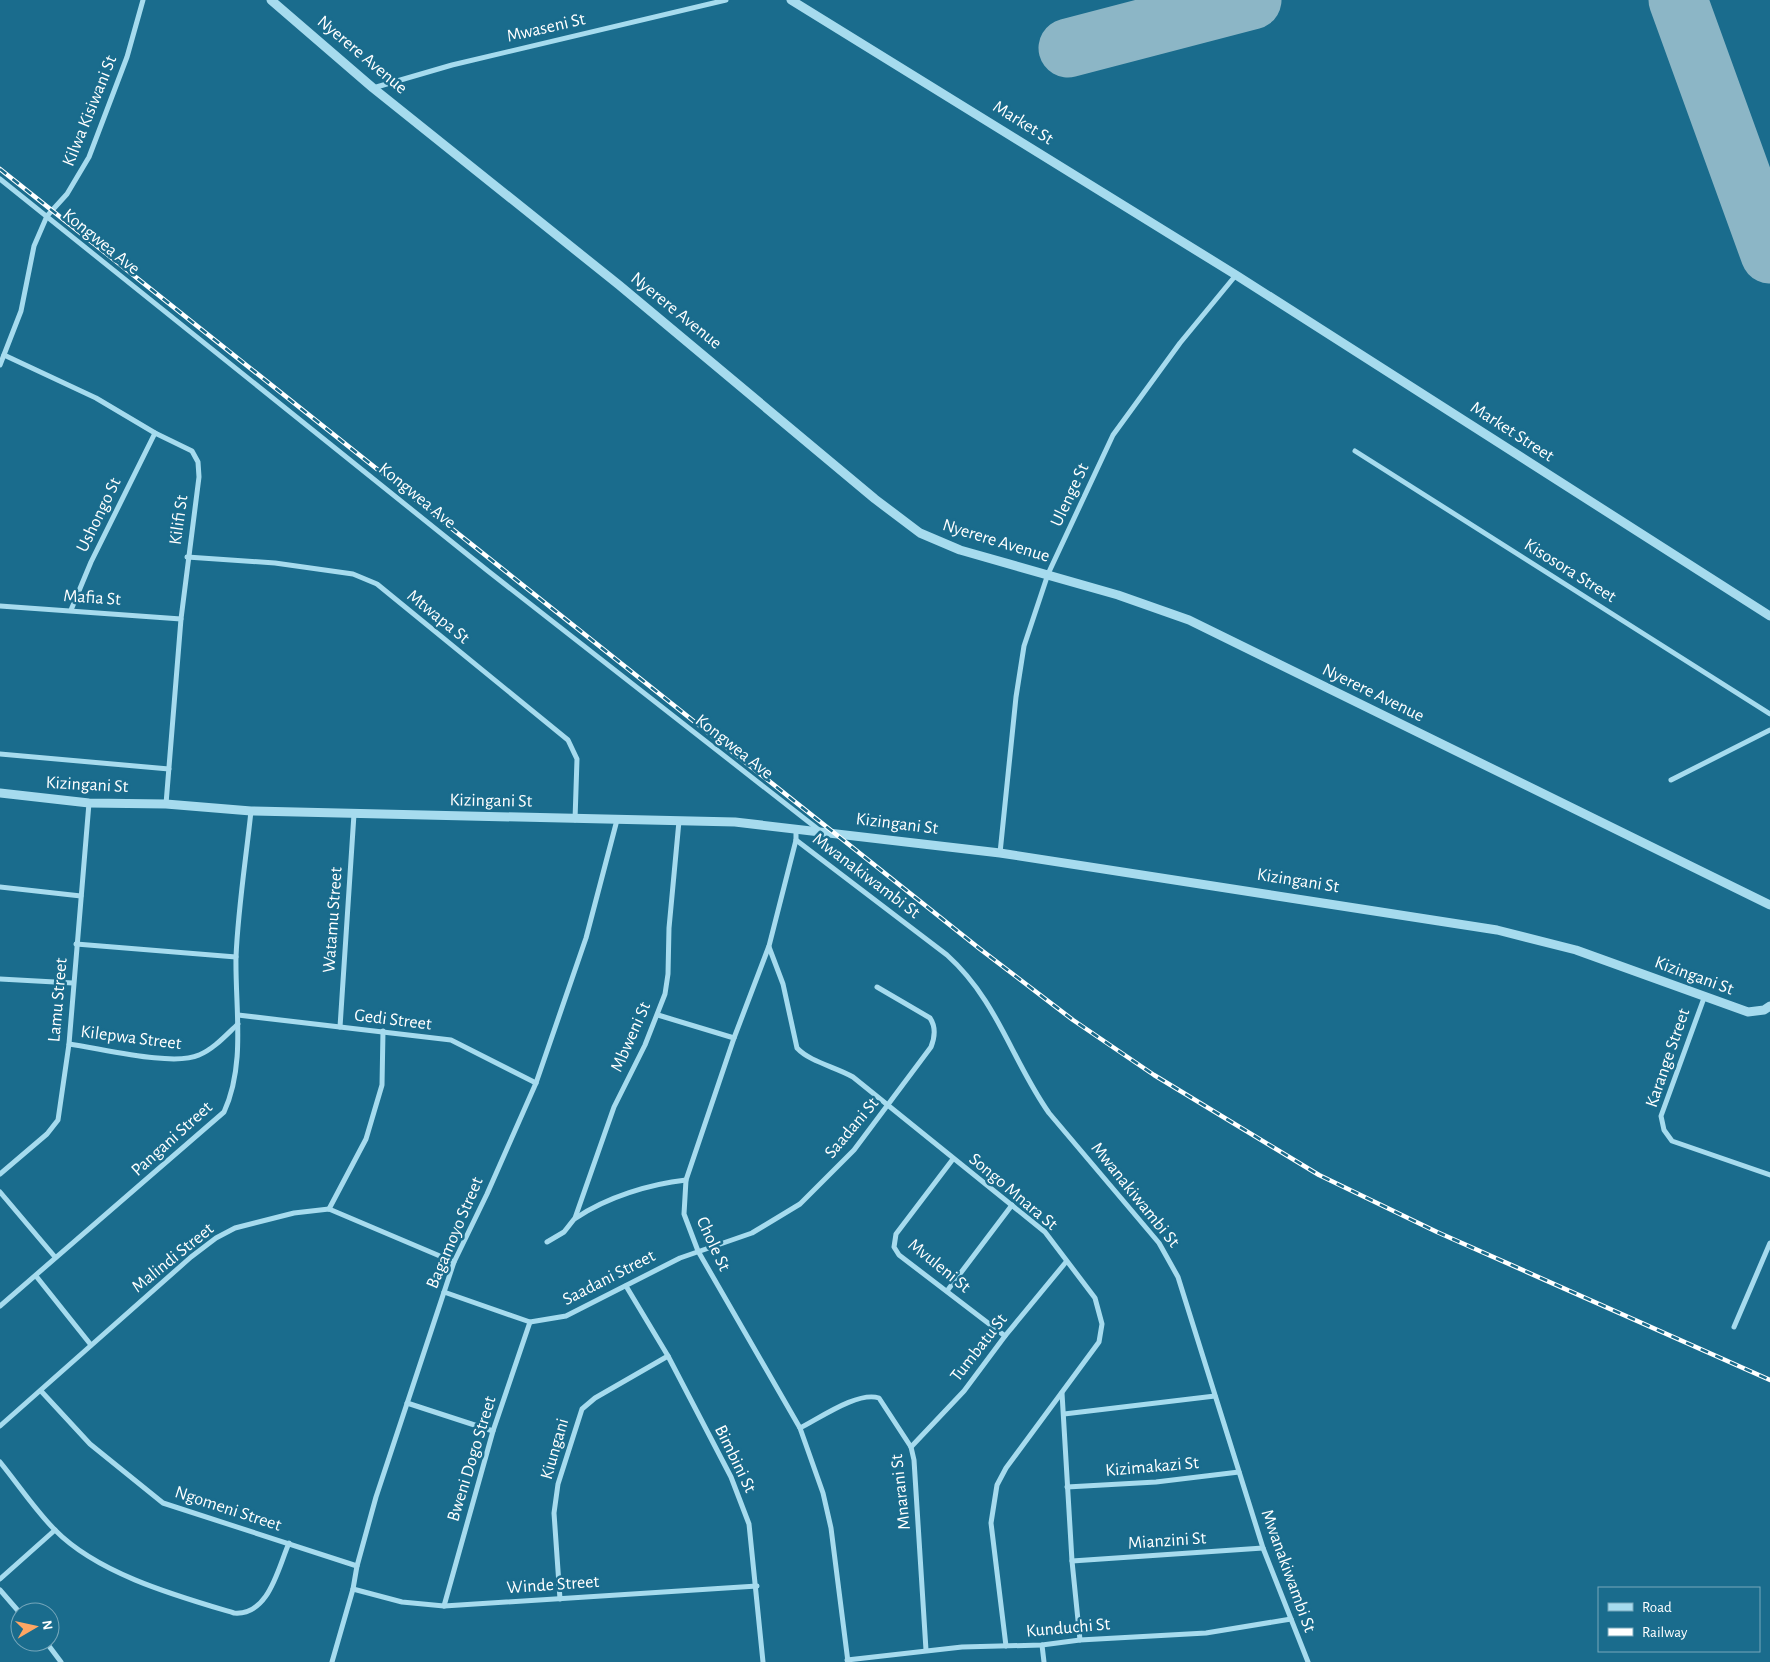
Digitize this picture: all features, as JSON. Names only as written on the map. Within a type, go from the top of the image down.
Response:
[{"type":"street","name":"Kilwa Kisiwani St","points":[[0,364],[21,311],[34,246],[47,216],[67,194],[89,157],[127,57],[143,0]]},
{"type":"street","name":"Nyerere Avenue","points":[[271,0],[373,88],[597,267],[875,499],[920,533],[960,550],[1118,595],[1189,620],[1770,905]]},
{"type":"street","name":"Mwaseni St","points":[[373,88],[452,65],[726,0]]},
{"type":"street","name":"Market St","points":[[792,0],[1236,274]]},
{"type":"street","name":"Kongwea Ave","points":[[0,179],[488,571],[819,831]]},
{"type":"street","name":"Ulenge St","points":[[1000,853],[1016,697],[1024,646],[1048,574],[1113,435],[1180,343],[1236,274]]},
{"type":"street","name":"Market Street","points":[[1236,274],[1770,616]]},
{"type":"street","name":"Kilifi St","points":[[4,355],[96,398],[155,433],[192,451],[198,462],[199,477],[181,619],[166,804]]},
{"type":"street","name":"Ushongo St","points":[[71,610],[91,562],[155,433]]},
{"type":"street","name":"Kisosora Street","points":[[1355,451],[1770,714]]},
{"type":"street","name":"Mtwapa St","points":[[188,557],[275,563],[353,574],[376,584],[568,740],[577,758],[575,820]]},
{"type":"street","name":"Mafia St","points":[[0,606],[181,619]]},
{"type":"street","points":[[1671,780],[1770,730]]},
{"type":"street","points":[[0,754],[169,769]]},
{"type":"street","name":"Kizingani St","points":[[0,793],[90,803],[166,804],[251,811],[575,820],[735,822],[796,828],[1000,853],[1497,930],[1576,950],[1704,998],[1748,1012],[1764,1010],[1770,1006]]},
{"type":"street","name":"Lamu Street","points":[[0,1174],[47,1134],[58,1120],[69,1044],[76,944],[90,803]]},
{"type":"street","name":"Pangani Street","points":[[0,1306],[36,1276],[54,1257],[224,1112],[234,1086],[238,1024],[236,957],[251,811]]},
{"type":"street","name":"Watamu Street","points":[[340,1027],[354,814]]},
{"type":"street","name":"Bagamoyo Street","points":[[332,1662],[353,1589],[357,1566],[407,1403],[454,1262],[487,1194],[536,1084],[586,938],[618,820]]},
{"type":"street","name":"Mbweni St","points":[[547,1242],[564,1232],[576,1218],[614,1107],[658,1016],[668,974],[679,821]]},
{"type":"street","name":"Chole St","points":[[796,828],[796,840],[768,946],[734,1038],[686,1180],[684,1214],[698,1251],[800,1428],[823,1493],[832,1528],[847,1661]]},
{"type":"street","name":"Mwanakiwambi St","points":[[796,840],[947,955],[966,973],[1006,1033],[1036,1094],[1049,1113],[1159,1243],[1170,1260],[1178,1277],[1263,1548],[1308,1662]]},
{"type":"street","points":[[0,887],[81,896]]},
{"type":"street","points":[[76,944],[236,957]]},
{"type":"street","name":"Songo Mnara St","points":[[768,946],[783,984],[797,1048],[811,1058],[829,1064],[853,1077],[1045,1232],[1095,1298],[1102,1324],[1099,1342],[1006,1468],[997,1485],[993,1499],[991,1523],[1006,1646]]},
{"type":"street","points":[[0,979],[73,983]]},
{"type":"street","name":"Saadani St","points":[[698,1251],[752,1234],[800,1204],[854,1150],[889,1106],[931,1047],[934,1030],[930,1018],[877,987]]},
{"type":"street","name":"Karange Street","points":[[1704,998],[1661,1116],[1664,1130],[1672,1141],[1770,1175]]},
{"type":"street","name":"Gedi Street","points":[[238,1015],[451,1040],[536,1084]]},
{"type":"street","points":[[658,1016],[734,1038]]},
{"type":"street","name":"Kilepwa Street","points":[[69,1044],[169,1059],[187,1059],[209,1050],[238,1024]]},
{"type":"street","points":[[383,1031],[382,1084],[366,1139],[329,1209],[454,1262]]},
{"type":"street","name":"Mvuleni St","points":[[953,1159],[896,1234],[894,1246],[899,1255],[1005,1336]]},
{"type":"street","points":[[576,1218],[588,1210],[623,1196],[671,1182],[686,1180]]},
{"type":"street","points":[[0,1192],[54,1257]]},
{"type":"street","points":[[947,1291],[1012,1205]]},
{"type":"street","name":"Malindi Street","points":[[0,1426],[191,1257],[216,1238],[246,1225],[294,1214],[329,1209]]},
{"type":"street","points":[[1734,1327],[1770,1243]]},
{"type":"street","name":"Saadani Street","points":[[444,1292],[530,1322],[566,1316],[698,1251]]},
{"type":"street","name":"Tumbatu St","points":[[911,1447],[964,1391],[1005,1336],[1066,1262]]},
{"type":"street","points":[[36,1276],[91,1345]]},
{"type":"street","name":"Bimbini St","points":[[626,1286],[668,1356],[731,1477],[749,1524],[757,1586],[763,1662]]},
{"type":"street","name":"Bweni Dogo Street","points":[[444,1606],[493,1431],[530,1322]]},
{"type":"street","name":"Kiungani","points":[[560,1599],[554,1513],[558,1484],[582,1408],[595,1398],[668,1356]]},
{"type":"street","name":"Ngomeni Street","points":[[41,1391],[90,1444],[163,1503],[357,1566]]},
{"type":"street","points":[[1062,1393],[1072,1561],[1080,1640]]},
{"type":"street","name":"Mnarani St","points":[[800,1428],[858,1398],[871,1395],[879,1398],[911,1447],[914,1460],[926,1650]]},
{"type":"street","points":[[1064,1414],[1215,1396]]},
{"type":"street","points":[[407,1403],[493,1431]]},
{"type":"street","points":[[0,1462],[55,1530],[80,1552],[153,1587],[243,1614],[261,1604],[266,1597],[289,1543]]},
{"type":"street","name":"Kizimakazi St","points":[[1067,1487],[1156,1482],[1239,1472]]},
{"type":"street","points":[[0,1579],[55,1530]]},
{"type":"street","name":"Mianzini St","points":[[1072,1561],[1263,1548]]},
{"type":"street","name":"Winde Street","points":[[353,1589],[402,1602],[444,1606],[757,1586]]},
{"type":"street","points":[[0,1590],[10,1602]]},
{"type":"street","name":"Kunduchi St","points":[[847,1661],[962,1646],[1042,1645],[1080,1640],[1206,1633],[1247,1628],[1291,1619]]},
{"type":"street","points":[[1042,1645],[1044,1662]]},
{"type":"runway","points":[[1068,48],[1252,0]]},
{"type":"runway","points":[[1678,0],[1770,254]]},
{"type":"railway","points":[[0,169],[980,949],[1073,1020],[1154,1075],[1319,1175],[1437,1232],[1770,1380]]}]
